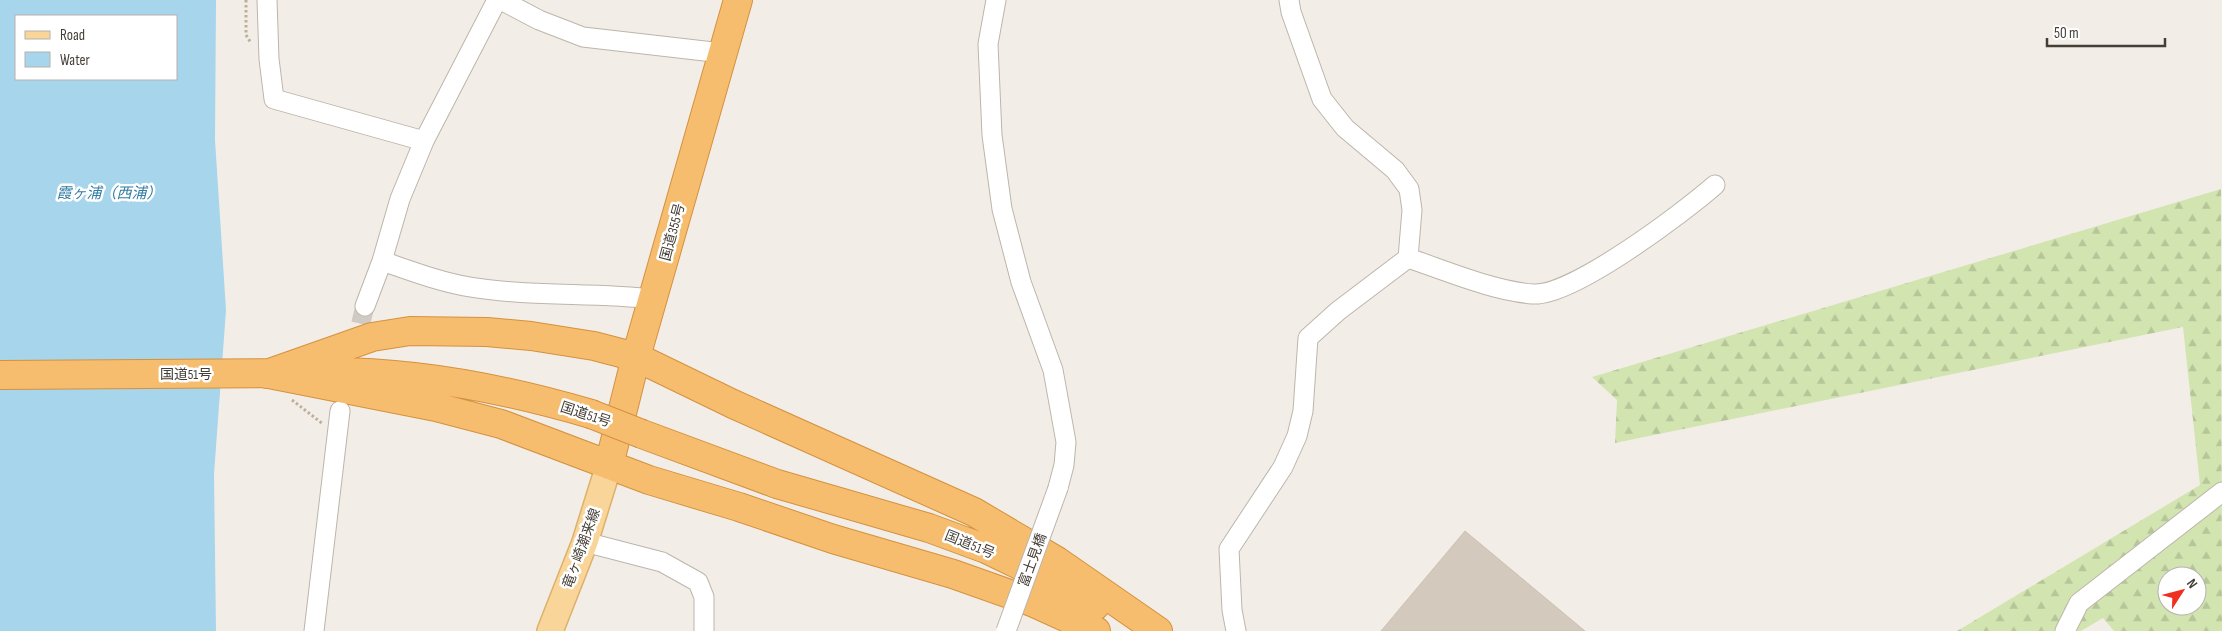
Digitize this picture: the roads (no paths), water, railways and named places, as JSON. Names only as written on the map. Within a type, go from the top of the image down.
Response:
[{"type":"highway","name":"国道355号","points":[[609,465],[636,357],[738,0]]},
{"type":"highway","points":[[263,374],[372,337],[410,331],[487,332],[531,336],[594,346],[636,357],[733,404],[974,512],[1057,561],[1158,631]]},
{"type":"highway","points":[[263,374],[436,407],[501,424],[649,480],[739,507],[833,539],[953,574],[1032,602],[1096,631]]},
{"type":"highway","name":"国道51号","points":[[0,375],[390,374],[437,379],[500,390],[591,414],[777,484],[929,528],[986,550],[1038,574],[1094,604],[1134,631]]},
{"type":"main road","name":"竜ヶ崎潮来線","points":[[550,631],[585,542],[609,465]]},
{"type":"street","points":[[267,0],[269,59],[274,99],[424,141]]},
{"type":"street","points":[[365,306],[382,261],[400,199],[424,141],[497,0]]},
{"type":"street","points":[[501,0],[539,20],[583,37],[722,53]]},
{"type":"street","name":"富士見橋","points":[[996,0],[988,44],[992,135],[1002,209],[1021,282],[1053,370],[1066,442],[1064,465],[1058,488],[1006,631]]},
{"type":"street","points":[[1236,631],[1232,610],[1229,549],[1283,468],[1297,436],[1303,411],[1308,338],[1338,312],[1408,258],[1412,210],[1409,189],[1395,170],[1345,128],[1322,99],[1291,12],[1289,0]]},
{"type":"street","points":[[1408,258],[1494,285],[1534,294],[1554,291],[1587,276],[1691,206],[1715,185]]},
{"type":"street","points":[[382,261],[449,283],[472,287],[514,292],[617,295],[654,299]]},
{"type":"street","points":[[314,631],[340,411]]},
{"type":"street","points":[[2065,631],[2079,603],[2222,492]]},
{"type":"street","points":[[585,542],[662,562],[698,582],[704,597],[704,631]]},
{"type":"water","name":"霞ヶ浦（西浦）","points":[[0,0],[216,0],[215,140],[226,310],[214,474],[216,631],[0,631]]},
{"type":"tunnel","points":[[354,351],[365,306]]}]
